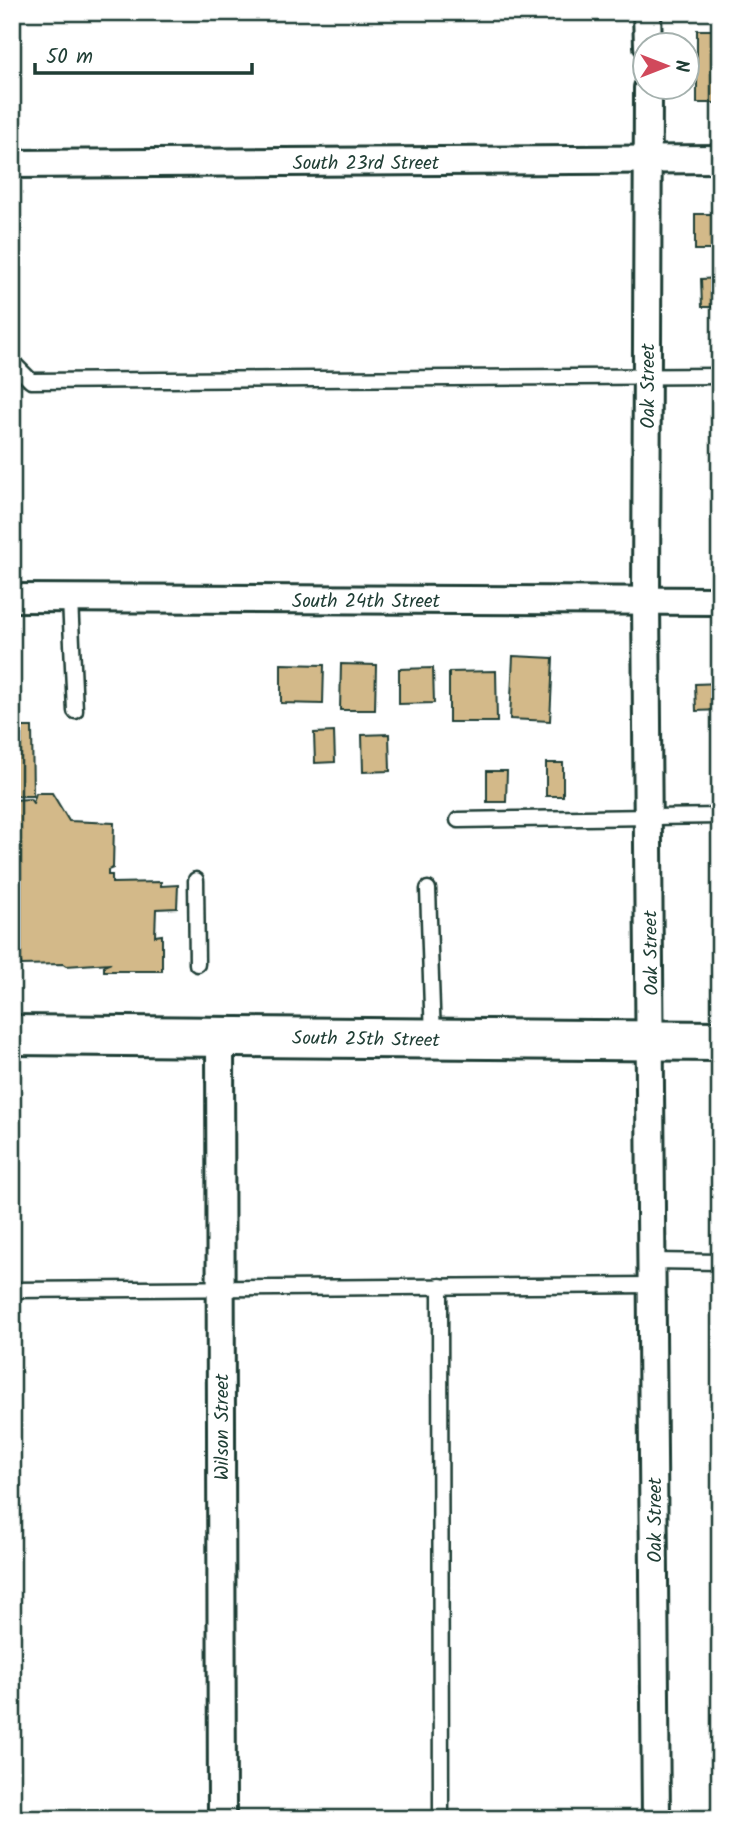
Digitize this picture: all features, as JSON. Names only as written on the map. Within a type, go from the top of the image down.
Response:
[{"type":"main road","name":"South 25th Street","points":[[12,1035],[720,1041]]},
{"type":"street","points":[[648,12],[648,32]]},
{"type":"street","name":"Oak Street","points":[[648,102],[646,601],[656,1819]]},
{"type":"street","name":"South 23rd Street","points":[[12,164],[720,159]]},
{"type":"street","name":"South 24th Street","points":[[12,598],[720,601]]},
{"type":"street","name":"Wilson Street","points":[[220,1036],[222,1819]]},
{"type":"lane","points":[[12,362],[31,381],[720,376]]},
{"type":"lane","points":[[70,599],[75,711]]},
{"type":"lane","points":[[458,820],[720,816]]},
{"type":"lane","points":[[196,880],[197,964]]},
{"type":"lane","points":[[428,889],[433,1039]]},
{"type":"lane","points":[[12,1290],[440,1286],[653,1273],[720,1262]]},
{"type":"lane","points":[[440,1286],[441,1819]]},
{"type":"building","points":[[720,30],[720,103],[697,103],[700,102],[700,32],[697,32]]},
{"type":"building","points":[[695,214],[720,214],[720,250],[695,250]]},
{"type":"building","points":[[720,278],[720,307],[702,307],[701,279]]},
{"type":"building","points":[[513,656],[553,658],[550,721],[510,719]]},
{"type":"building","points":[[281,664],[324,665],[323,704],[281,703]]},
{"type":"building","points":[[341,664],[376,665],[375,710],[340,710]]},
{"type":"building","points":[[433,668],[434,703],[399,704],[399,669]]},
{"type":"building","points":[[496,671],[497,722],[449,722],[449,672]]},
{"type":"building","points":[[720,683],[720,710],[696,711],[695,684]]},
{"type":"building","points":[[12,727],[32,727],[33,796],[12,796]]},
{"type":"building","points":[[334,732],[335,762],[315,763],[314,733]]},
{"type":"building","points":[[389,734],[390,771],[363,772],[362,735]]},
{"type":"building","points":[[546,763],[563,763],[563,796],[546,796]]},
{"type":"building","points":[[487,771],[507,771],[506,802],[487,802]]},
{"type":"building","points":[[36,793],[52,793],[69,821],[114,823],[113,868],[108,870],[108,875],[112,875],[112,883],[161,882],[161,886],[178,885],[177,908],[156,909],[155,936],[162,935],[162,971],[104,971],[104,966],[111,963],[66,966],[12,963],[12,800],[30,799],[33,803]]},
{"type":"building","points":[[712,903],[720,903],[720,967],[712,967]]}]
